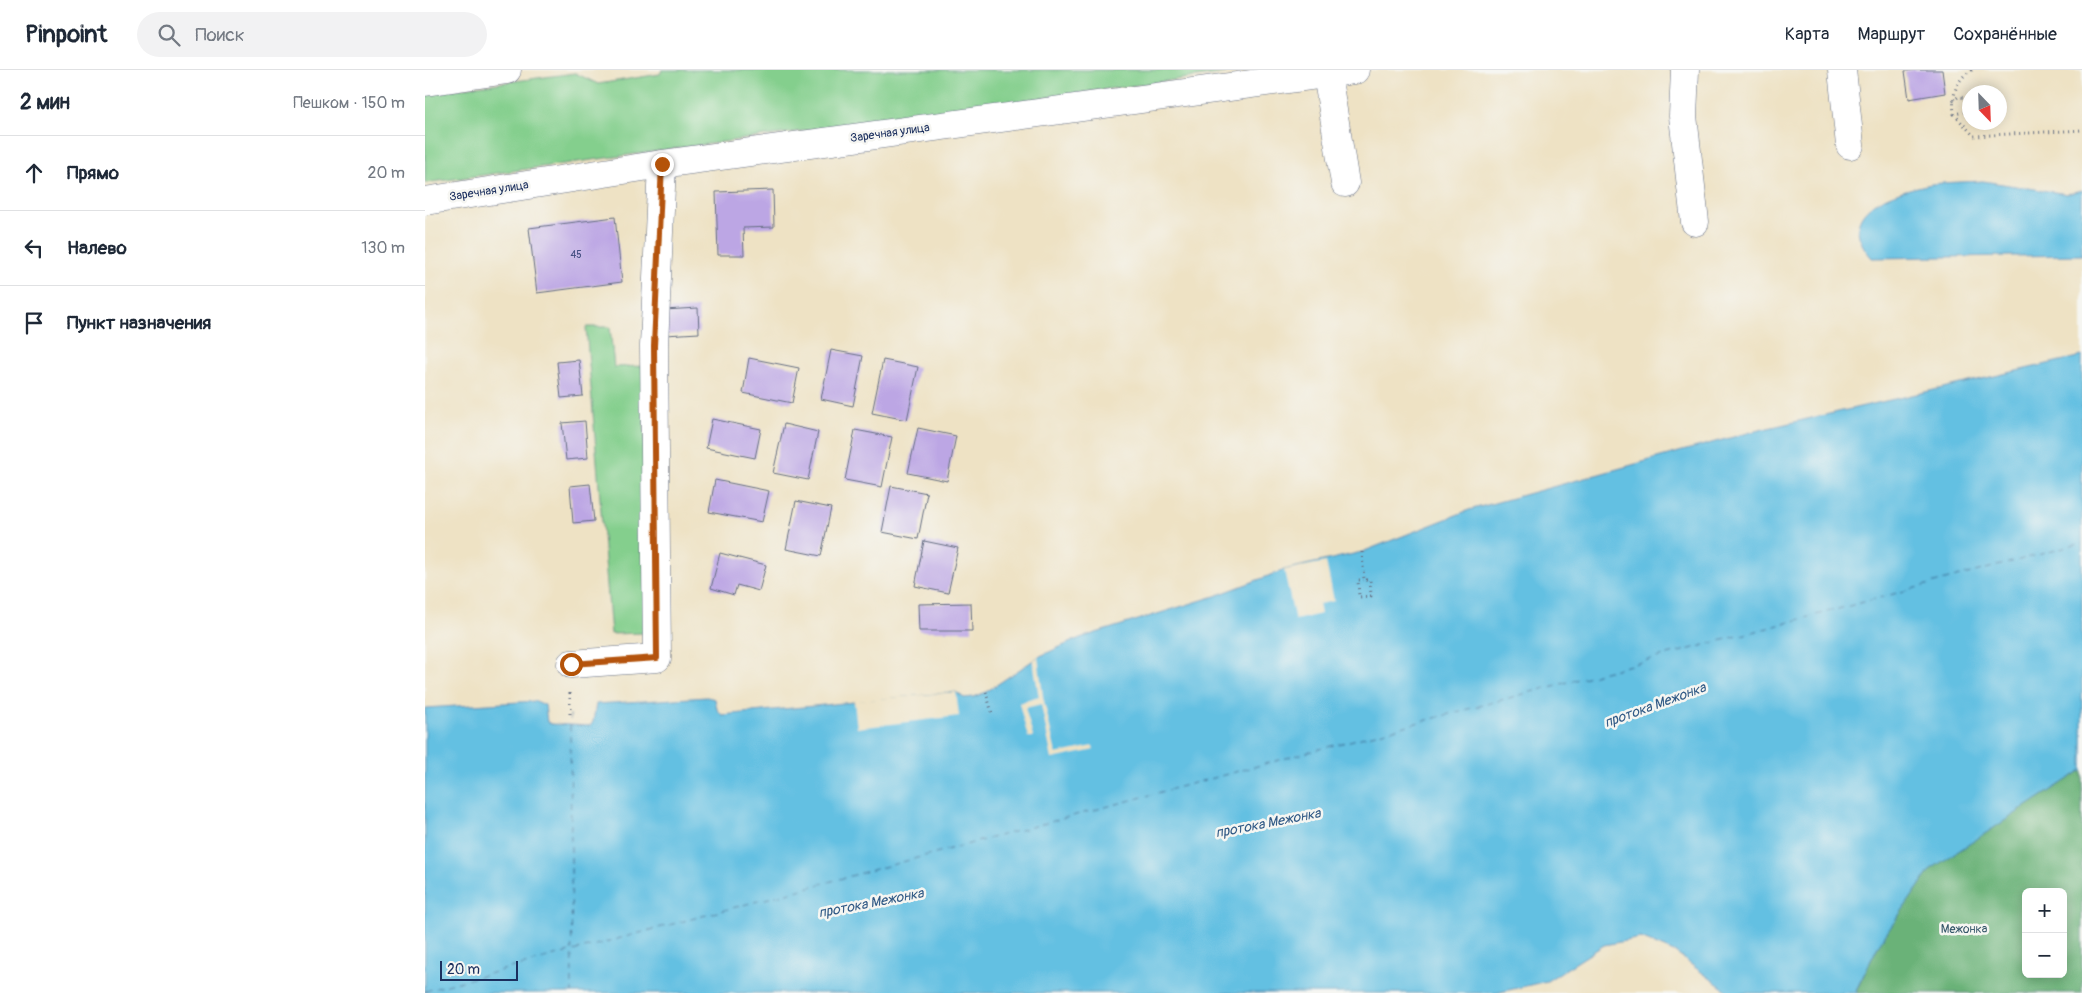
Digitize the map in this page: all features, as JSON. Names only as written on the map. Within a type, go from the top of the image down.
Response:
[{"type":"street","points":[[425,82],[507,70]]},
{"type":"street","name":"Заречная улица","points":[[425,201],[662,164],[1355,70]]},
{"type":"street","points":[[1685,70],[1683,116],[1695,222]]},
{"type":"street","points":[[1842,70],[1850,145]]},
{"type":"street","points":[[1327,74],[1345,183]]},
{"type":"street","points":[[571,664],[657,658],[654,346],[662,164]]},
{"type":"path","points":[[1972,70],[1964,75],[1954,90],[1953,101],[1954,114],[1974,136],[2082,130]]},
{"type":"path","points":[[1953,101],[1962,97]]},
{"type":"path","points":[[1954,114],[1962,114]]},
{"type":"path","points":[[1362,552],[1364,580]]},
{"type":"path","points":[[1359,580],[1364,580],[1371,580],[1371,596],[1359,597],[1359,580]]},
{"type":"path","points":[[986,692],[992,713]]},
{"type":"green space","points":[[662,70],[1247,70],[425,183],[425,93],[575,73],[598,84],[660,74]]},
{"type":"green space","points":[[586,327],[610,327],[614,367],[644,366],[646,633],[611,634]]},
{"type":"green space","name":"Межонка","points":[[2082,770],[2082,993],[1857,993],[1856,991],[1879,944],[1931,869]]},
{"type":"water","points":[[1983,181],[2067,194],[2082,190],[2082,255],[1872,258],[1861,241],[1858,227],[1862,215],[1885,198],[1932,184]]},
{"type":"water","name":"протока Межонка","points":[[2082,356],[2082,770],[1931,869],[1879,944],[1856,990],[1857,993],[1730,993],[1674,952],[1641,938],[1604,945],[1547,981],[1496,993],[425,993],[425,708],[536,701],[545,705],[547,722],[551,724],[590,726],[593,722],[596,704],[707,697],[715,699],[717,709],[722,715],[956,692],[964,698],[974,697],[986,692],[1038,657],[1080,638],[1215,596],[1284,570],[1362,552],[1469,510],[1755,431]]},
{"type":"pier","points":[[1326,562],[1334,601],[1319,604],[1321,614],[1295,620],[1284,570]]},
{"type":"pier","points":[[1038,657],[1043,697],[1056,754],[1093,746],[1094,750],[1052,759],[1041,704],[1025,708],[1033,737],[1028,737],[1019,703],[1039,697],[1033,660]]},
{"type":"pier","points":[[956,692],[959,716],[857,728],[854,701]]},
{"type":"building","points":[[1942,70],[1945,93],[1909,99],[1905,71]]},
{"type":"building","points":[[773,190],[774,227],[743,228],[744,255],[718,255],[716,192]]},
{"type":"building","points":[[615,217],[622,282],[537,293],[529,228]]},
{"type":"building","points":[[698,308],[699,333],[665,335],[664,310]]},
{"type":"building","points":[[831,350],[863,356],[853,406],[821,399]]},
{"type":"building","points":[[749,358],[799,368],[792,403],[743,393]]},
{"type":"building","points":[[579,360],[583,396],[561,398],[557,362]]},
{"type":"building","points":[[883,360],[918,367],[907,420],[872,413]]},
{"type":"building","points":[[712,419],[761,429],[755,458],[706,448]]},
{"type":"building","points":[[585,421],[588,458],[566,460],[562,423]]},
{"type":"building","points":[[784,424],[818,432],[808,480],[773,473]]},
{"type":"building","points":[[918,428],[956,436],[947,481],[908,473]]},
{"type":"building","points":[[855,430],[892,437],[882,487],[845,480]]},
{"type":"building","points":[[715,480],[769,491],[762,522],[709,512]]},
{"type":"building","points":[[590,484],[594,521],[573,523],[570,486]]},
{"type":"building","points":[[891,486],[927,493],[918,539],[882,532]]},
{"type":"building","points":[[796,501],[831,508],[821,556],[786,549]]},
{"type":"building","points":[[924,541],[958,548],[948,593],[915,586]]},
{"type":"building","points":[[720,553],[766,565],[759,591],[737,585],[734,595],[711,588]]},
{"type":"building","points":[[971,603],[972,631],[919,631],[918,604]]},
{"type":"ferry route","points":[[425,991],[2082,543]]},
{"type":"ferry route","points":[[570,714],[572,993]]},
{"type":"route","points":[[571,664],[657,658],[654,346],[662,164]]}]
